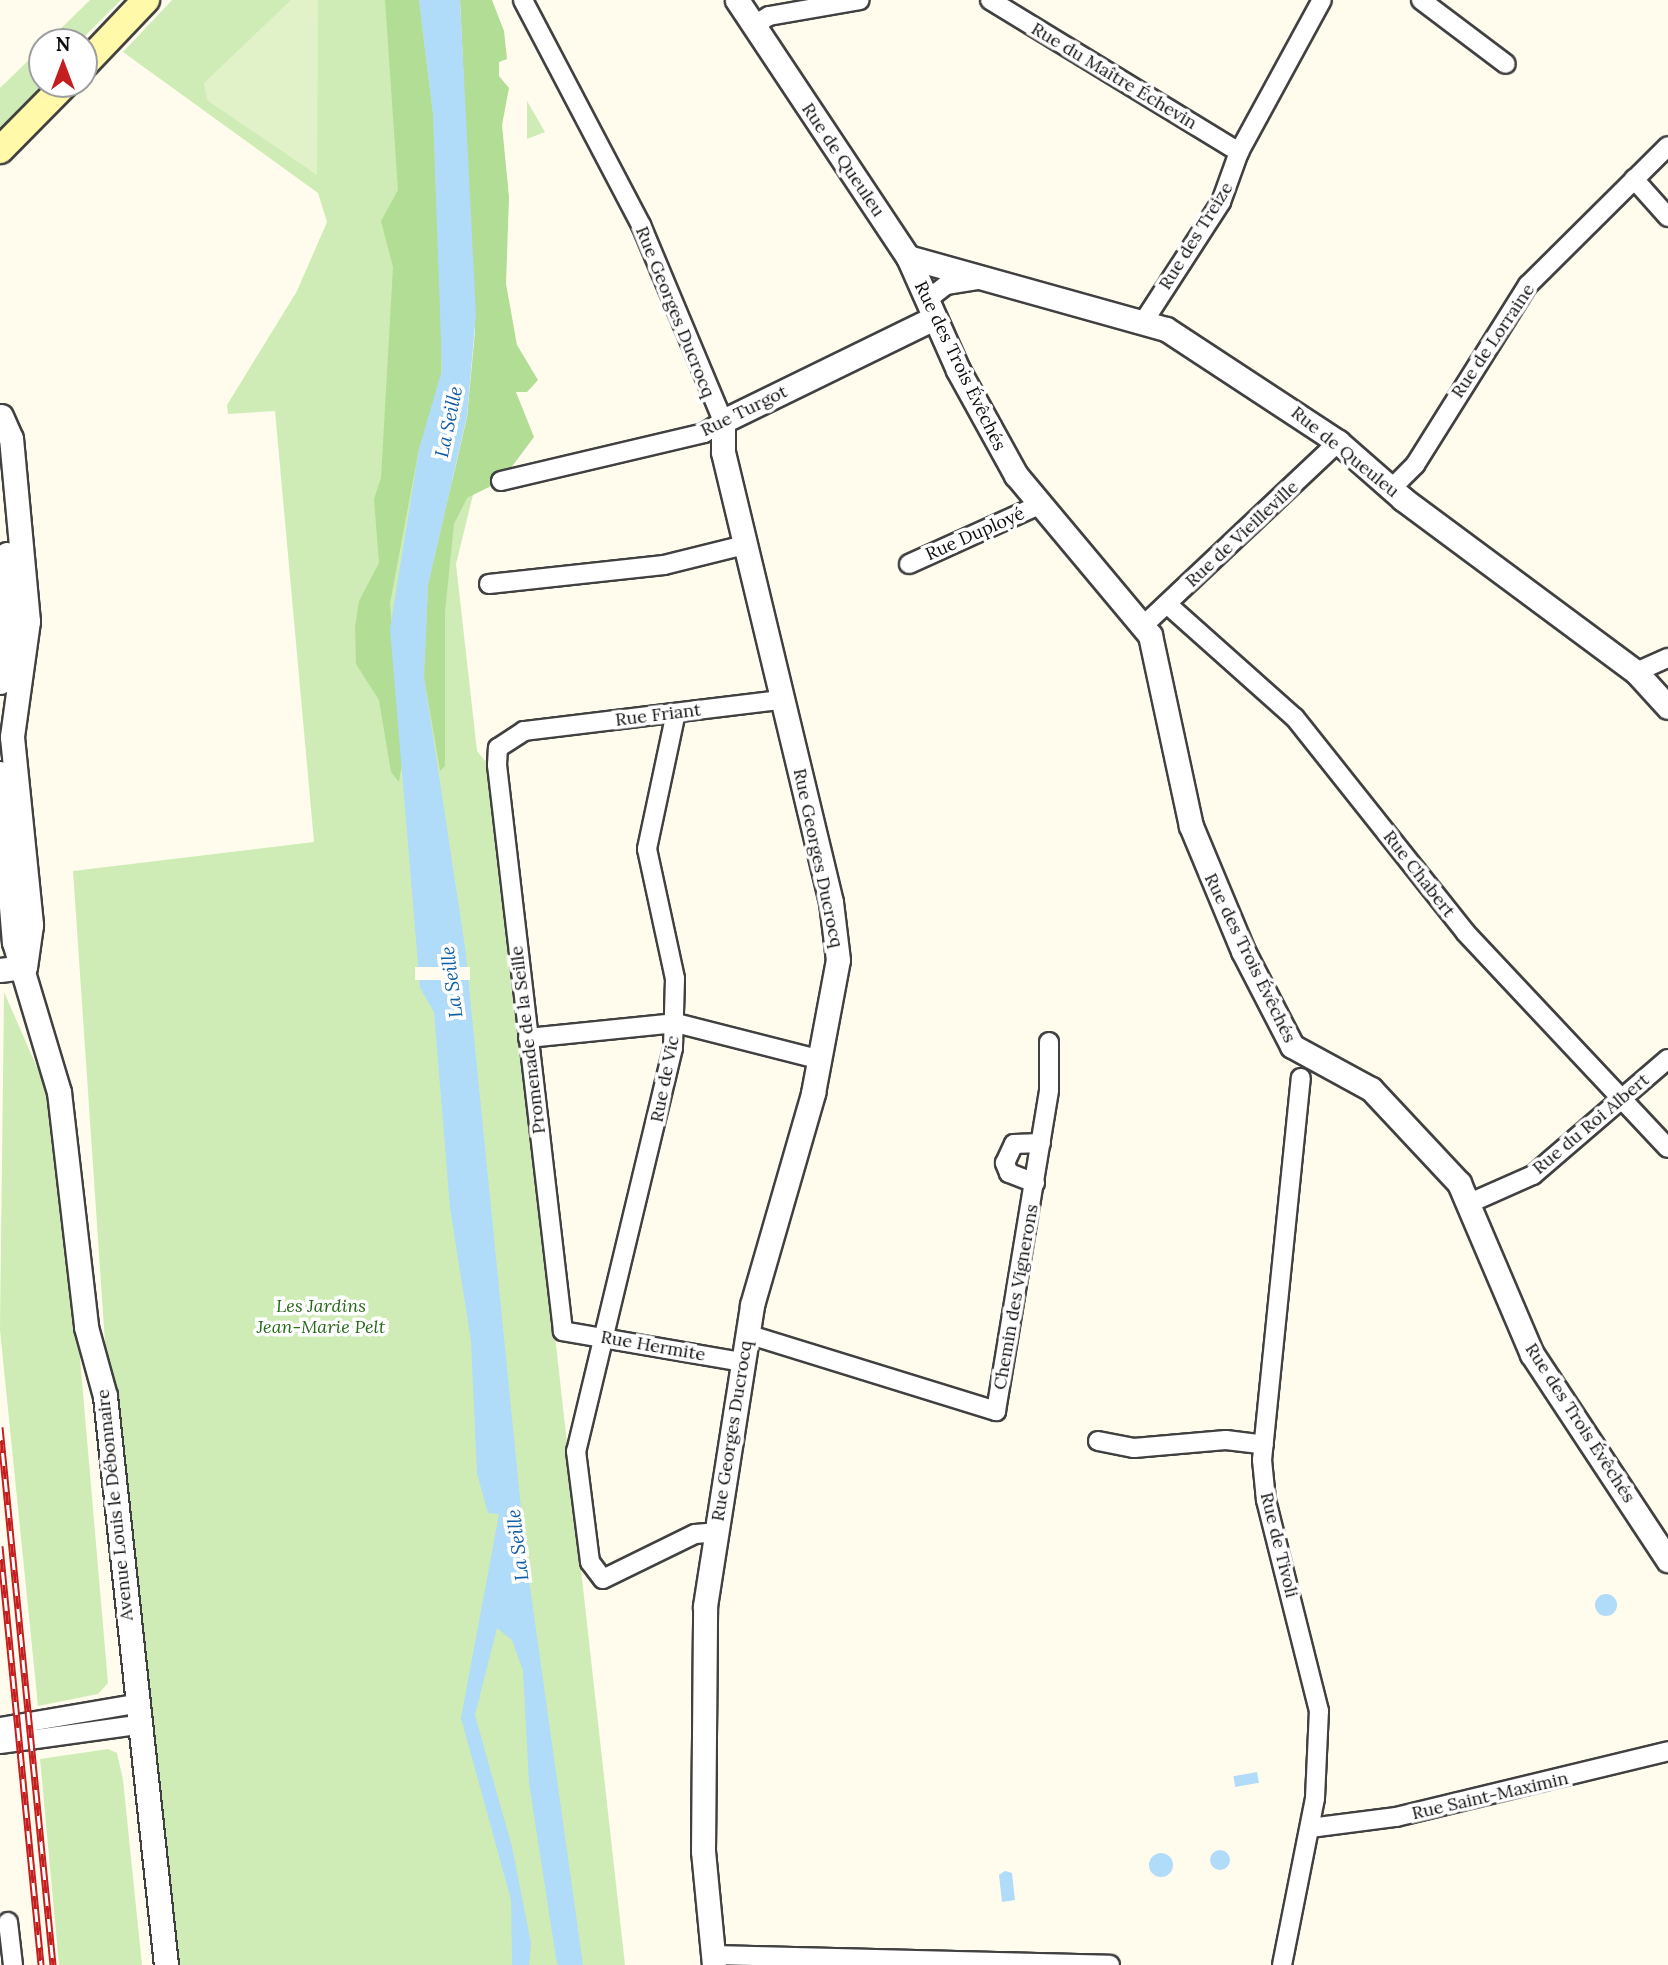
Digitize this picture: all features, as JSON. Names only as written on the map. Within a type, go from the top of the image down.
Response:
[{"type":"main road","points":[[98,50],[146,0]]},
{"type":"main road","points":[[0,150],[51,98]]},
{"type":"street","name":"Rue Georges Ducrocq","points":[[523,0],[641,225],[723,421],[745,545],[838,941],[836,990],[821,1060],[747,1334],[716,1532],[701,1666],[704,1904],[713,1960]]},
{"type":"street","name":"Rue de Queuleu","points":[[737,0],[908,257],[979,280],[1144,321],[1230,369],[1338,442],[1392,488],[1636,672],[1668,707]]},
{"type":"street","points":[[753,26],[769,16],[860,0]]},
{"type":"street","name":"Rue du Maître Échevin","points":[[990,0],[1239,152]]},
{"type":"street","name":"Rue des Treize","points":[[1144,321],[1221,202],[1239,152],[1322,0]]},
{"type":"street","points":[[1421,0],[1506,64]]},
{"type":"street","name":"Rue de Lorraine","points":[[1392,488],[1415,465],[1518,298],[1668,146]]},
{"type":"street","points":[[1634,178],[1668,216]]},
{"type":"street","name":"Rue des Trois Évêchés","points":[[908,257],[930,309],[991,434],[1041,504],[1144,625],[1191,826],[1243,951],[1304,1065],[1371,1089],[1472,1202],[1532,1354],[1668,1560]]},
{"type":"street","name":"Rue de Queuleu","points":[[930,309],[946,285],[979,280]]},
{"type":"street","name":"Rue Turgot","points":[[501,481],[704,433],[930,309]]},
{"type":"street","name":"Avenue Louis le Débonnaire","points":[[0,408],[0,417],[11,438],[28,621],[12,737],[30,925],[26,967]]},
{"type":"street","name":"Rue de Vieilleville","points":[[1144,625],[1338,442]]},
{"type":"street","points":[[0,488],[9,615],[0,682]]},
{"type":"street","name":"Rue Duployé","points":[[909,564],[1041,504]]},
{"type":"street","points":[[489,584],[664,565],[745,545]]},
{"type":"street","name":"Rue Chabert","points":[[1167,604],[1295,718],[1465,932],[1668,1148]]},
{"type":"street","points":[[1636,672],[1668,658]]},
{"type":"street","name":"Rue Friant","points":[[498,748],[524,731],[675,717],[782,700]]},
{"type":"street","name":"Rue de Vic","points":[[675,717],[647,849],[672,960],[676,1023],[604,1337],[578,1437],[594,1574],[612,1577],[695,1534],[716,1532]]},
{"type":"street","name":"Promenade de la Seille","points":[[498,748],[528,1038],[563,1331]]},
{"type":"street","name":"Avenue Louis le Débonnaire","points":[[0,773],[10,919],[26,967],[62,1112],[86,1327],[105,1396],[136,1714],[166,1965]]},
{"type":"street","points":[[0,970],[26,967]]},
{"type":"street","points":[[528,1038],[676,1023],[821,1060]]},
{"type":"street","name":"Chemin des Vignerons","points":[[747,1334],[996,1411],[1041,1143],[1049,1042]]},
{"type":"street","name":"Rue du Roi Albert","points":[[1472,1202],[1533,1175],[1668,1059]]},
{"type":"street","name":"Rue de Tivoli","points":[[1282,1965],[1310,1828],[1319,1711],[1266,1500],[1264,1445],[1304,1065]]},
{"type":"street","name":"Chemin des Vignerons","points":[[1035,1183],[1009,1173],[1005,1163],[1014,1144],[1041,1143]]},
{"type":"street","name":"Rue Hermite","points":[[563,1331],[742,1362]]},
{"type":"street","points":[[1098,1441],[1134,1448],[1226,1440],[1264,1445]]},
{"type":"street","points":[[0,1727],[136,1714]]},
{"type":"street","points":[[0,1744],[136,1714]]},
{"type":"street","name":"Rue Saint-Maximin","points":[[1310,1828],[1338,1829],[1437,1808],[1668,1751]]},
{"type":"street","points":[[8,1922],[13,1965]]},
{"type":"street","points":[[713,1960],[1110,1965]]},
{"type":"green space","points":[[90,0],[121,0],[93,28],[61,28]]},
{"type":"green space","name":"Les Jardins Jean-Marie Pelt","points":[[172,0],[439,0],[446,476],[473,495],[456,564],[477,751],[485,761],[490,751],[625,1965],[174,1965],[106,1357],[73,871],[314,842],[275,411],[228,414],[227,405],[297,291],[327,222],[318,193],[123,52]]},
{"type":"green space","points":[[291,0],[318,0],[317,175],[207,100],[204,83]]},
{"type":"green space","points":[[385,0],[419,0],[433,114],[442,330],[441,378],[419,449],[390,603],[403,757],[399,782],[391,772],[379,700],[356,664],[355,627],[359,601],[379,563],[374,499],[381,478],[393,267],[381,221],[398,190]]},
{"type":"green space","points":[[460,0],[492,0],[504,31],[507,59],[499,62],[499,76],[509,88],[502,125],[509,197],[506,284],[517,345],[538,380],[527,392],[516,392],[534,437],[501,481],[467,498],[454,524],[445,612],[445,766],[440,771],[424,677],[428,585],[467,417],[475,331]]},
{"type":"green space","points":[[28,61],[28,98],[31,98],[0,133],[0,88]]},
{"type":"green space","points":[[527,101],[545,132],[527,139]]},
{"type":"green space","points":[[4,992],[46,1088],[78,1335],[108,1683],[98,1694],[38,1706],[0,1330]]},
{"type":"green space","points":[[108,1749],[117,1753],[123,1780],[142,1965],[59,1965],[40,1759]]},
{"type":"water","name":"La Seille","points":[[419,0],[460,0],[476,314],[467,416],[428,585],[424,677],[465,947],[526,1558],[583,1965],[558,1965],[556,1958],[529,1783],[523,1671],[512,1640],[497,1628],[475,1715],[512,1847],[531,1943],[529,1965],[512,1965],[511,1900],[461,1718],[499,1514],[488,1513],[477,1474],[471,1341],[450,1208],[434,1012],[420,988],[390,629],[419,449],[442,370],[433,114]]},
{"type":"water","points":[[1606,1594],[1614,1597],[1617,1605],[1614,1613],[1606,1616],[1598,1613],[1595,1605],[1598,1597]]},
{"type":"water","points":[[1257,1772],[1259,1783],[1235,1787],[1233,1776]]},
{"type":"water","points":[[1220,1850],[1227,1853],[1230,1860],[1227,1867],[1220,1870],[1213,1867],[1210,1860],[1213,1853]]},
{"type":"water","points":[[1161,1853],[1172,1860],[1173,1865],[1166,1876],[1161,1877],[1150,1870],[1149,1865],[1156,1854]]},
{"type":"water","points":[[1005,1871],[1012,1873],[1015,1900],[1002,1902],[999,1875]]},
{"type":"pier","points":[[415,967],[470,967],[470,980],[415,980]]},
{"type":"railway","points":[[0,1427],[53,1965]]},
{"type":"railway","points":[[0,1546],[41,1965]]}]
